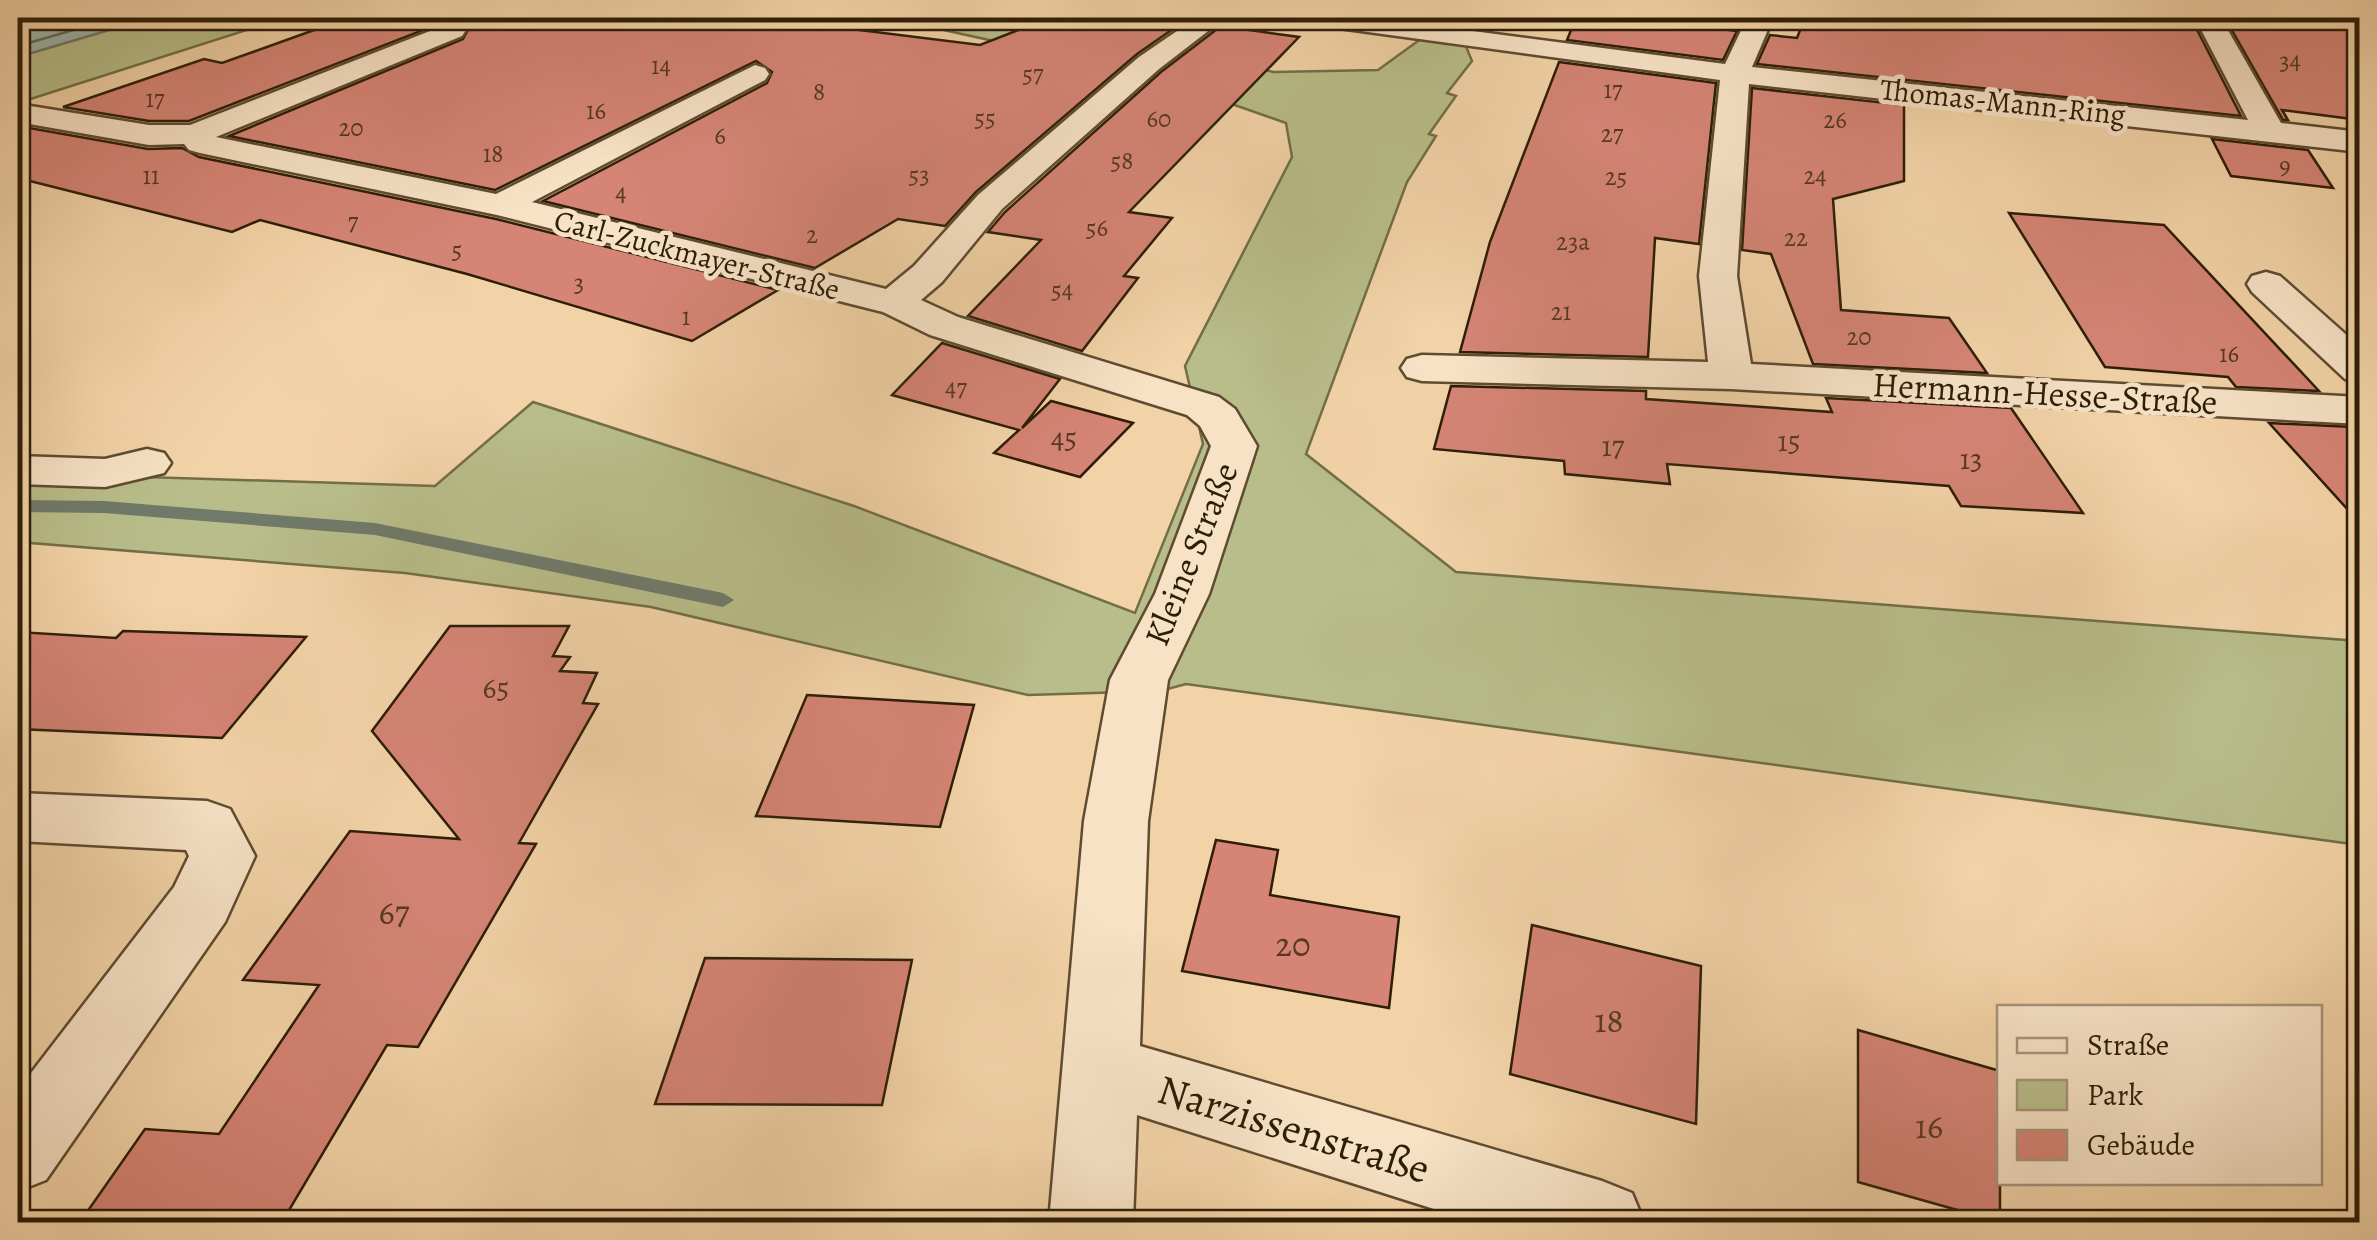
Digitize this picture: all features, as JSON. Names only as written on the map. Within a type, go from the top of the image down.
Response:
[{"type":"street","points":[[894,302],[928,274],[990,202],[1150,63],[1212,18]]},
{"type":"street","name":"Thomas-Mann-Ring","points":[[1324,18],[1736,74],[2360,142]]},
{"type":"street","points":[[1731,376],[1718,276],[1736,74],[1760,18]]},
{"type":"street","points":[[2208,18],[2270,131]]},
{"type":"street","name":"Carl-Zuckmayer-Straße","points":[[18,113],[149,135],[194,134],[453,30]]},
{"type":"street","name":"Carl-Zuckmayer-Straße","points":[[500,205],[755,74]]},
{"type":"street","name":"Carl-Zuckmayer-Straße","points":[[194,134],[200,143],[500,205],[831,290],[894,302]]},
{"type":"street","points":[[2266,284],[2360,370]]},
{"type":"street","name":"Kleine Straße","points":[[894,302],[944,326],[1203,406],[1218,419],[1234,446],[1182,594],[1139,680],[1116,821],[1091,1222]]},
{"type":"street","name":"Hermann-Hesse-Straße","points":[[1422,368],[1731,376],[2360,411]]},
{"type":"street","points":[[18,470],[105,473],[147,463]]},
{"type":"street","points":[[18,817],[207,826],[222,856],[201,904],[18,1153]]},
{"type":"street","name":"Narzissenstraße","points":[[1101,1069],[1602,1222]]},
{"type":"green space","points":[[18,18],[284,18],[18,103]]},
{"type":"green space","points":[[827,18],[1008,18],[1274,72],[1378,70],[1422,38],[1465,44],[1472,61],[1447,93],[1456,96],[1429,134],[1436,136],[1407,182],[1306,454],[1456,572],[2359,641],[2359,845],[1186,684],[1160,691],[1028,695],[651,607],[405,573],[18,542],[18,473],[435,486],[533,402],[854,506],[1135,613],[1203,444],[1185,366],[1292,157],[1286,123],[1152,76],[894,19]]},
{"type":"water","points":[[18,18],[150,18],[18,57]]},
{"type":"building","points":[[318,18],[454,18],[189,121],[149,121],[63,107],[204,59],[222,63],[317,29]]},
{"type":"building","points":[[454,18],[763,18],[980,45],[1049,18],[1186,20],[1137,54],[976,192],[945,226],[898,219],[815,268],[543,201],[767,83],[772,72],[756,61],[495,190],[229,136],[463,39],[469,28],[463,20]]},
{"type":"building","points":[[1576,18],[1632,18],[1737,31],[1723,60],[1567,40]]},
{"type":"building","points":[[1805,18],[2191,18],[2241,116],[1757,64],[1770,35],[1797,38]]},
{"type":"building","points":[[2225,18],[2360,18],[2360,120],[2282,110],[2288,120],[2283,120]]},
{"type":"building","points":[[1221,26],[1299,37],[1129,212],[1172,218],[1124,276],[1138,278],[1082,351],[968,316],[1041,240],[988,232],[1005,212],[1161,72]]},
{"type":"building","points":[[1559,62],[1716,83],[1699,244],[1655,238],[1648,357],[1460,352],[1490,242]]},
{"type":"building","points":[[1752,88],[1904,105],[1904,181],[1833,199],[1841,310],[1949,318],[1987,373],[1813,364],[1771,254],[1742,250]]},
{"type":"building","points":[[18,126],[148,149],[182,148],[199,157],[496,219],[778,290],[692,341],[467,274],[260,220],[232,232],[18,178]]},
{"type":"building","points":[[2212,139],[2308,150],[2333,188],[2231,176]]},
{"type":"building","points":[[2009,213],[2164,225],[2319,391],[2236,387],[2228,377],[2105,367]]},
{"type":"building","points":[[942,343],[1060,379],[1022,428],[1051,401],[1133,423],[1080,477],[994,453],[1019,430],[892,395]]},
{"type":"building","points":[[1451,386],[1646,391],[1646,399],[1832,412],[1826,398],[2011,408],[2083,513],[1961,506],[1949,486],[1667,464],[1670,484],[1565,474],[1564,461],[1434,449]]},
{"type":"building","points":[[2269,423],[2353,427],[2360,434],[2360,523]]},
{"type":"building","points":[[450,626],[569,626],[553,656],[570,657],[560,671],[597,673],[583,703],[598,704],[519,843],[536,844],[418,1047],[387,1045],[282,1222],[80,1222],[145,1129],[219,1134],[319,985],[243,980],[350,831],[459,839],[372,731]]},
{"type":"building","points":[[123,631],[306,637],[222,738],[18,729],[18,632],[116,638]]},
{"type":"building","points":[[807,695],[974,705],[940,827],[756,816]]},
{"type":"building","points":[[1216,840],[1278,850],[1270,895],[1399,917],[1389,1008],[1182,971]]},
{"type":"building","points":[[1532,925],[1701,966],[1696,1124],[1510,1074]]},
{"type":"building","points":[[705,958],[912,960],[882,1105],[655,1104]]},
{"type":"building","points":[[1858,1030],[1997,1070],[2000,1222],[1858,1182]]},
{"type":"waterway","points":[[18,506],[104,507],[375,529],[723,600]]}]
